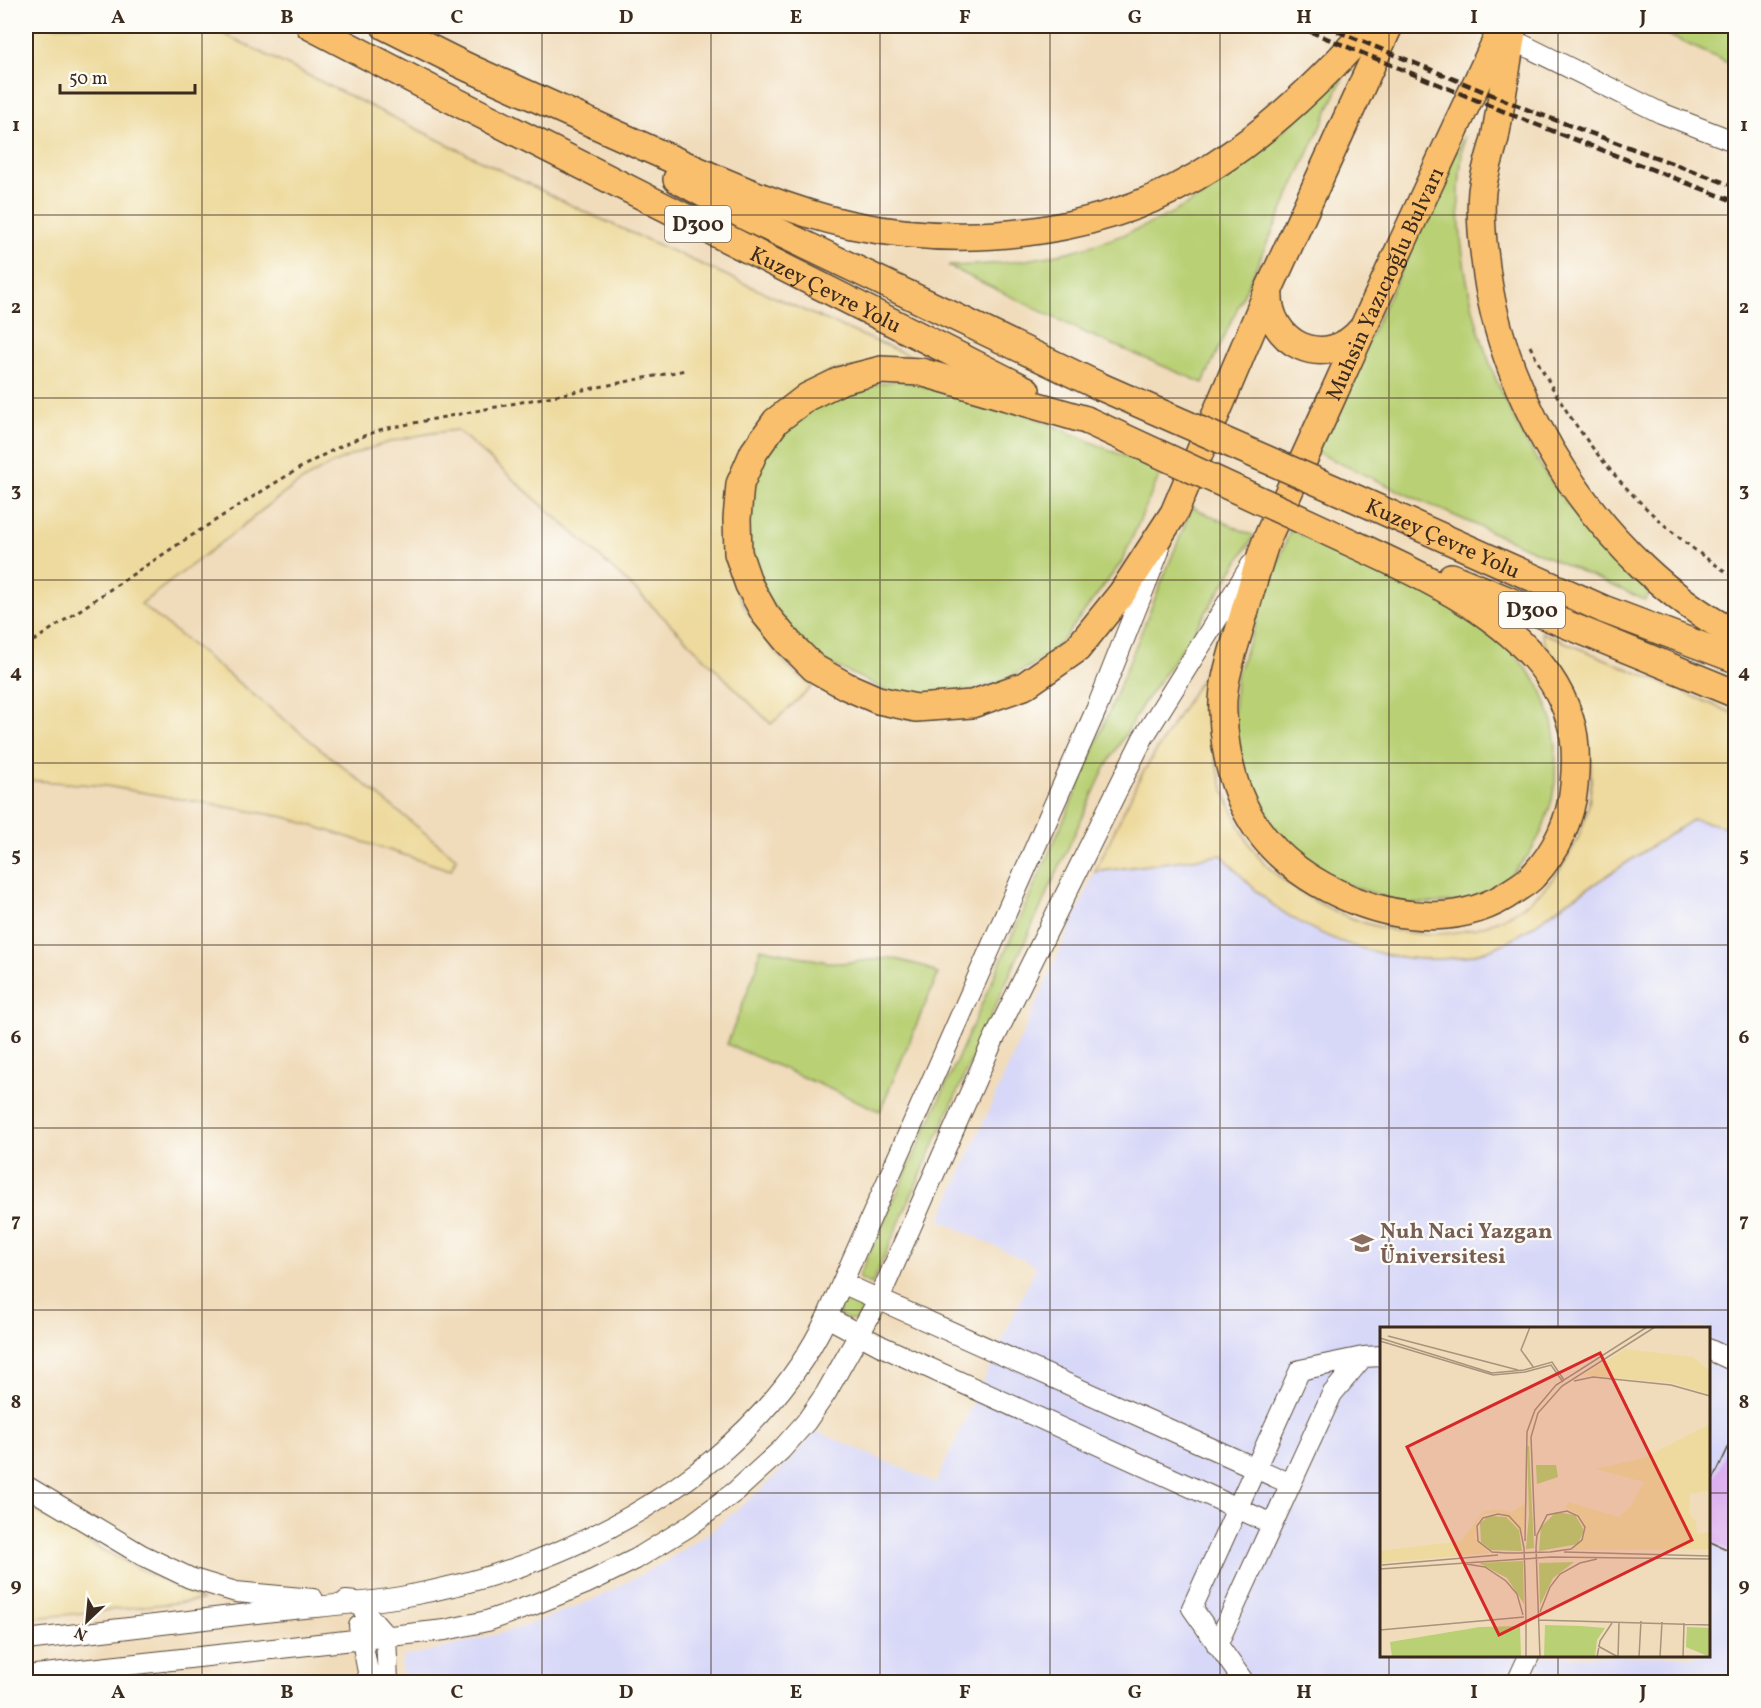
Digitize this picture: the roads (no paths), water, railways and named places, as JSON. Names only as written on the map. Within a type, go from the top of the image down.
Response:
[{"type":"highway","name":"Kuzey Çevre Yolu","points":[[310,26],[1086,420]]},
{"type":"highway","name":"Kuzey Çevre Yolu","points":[[385,26],[745,216],[1099,386],[1603,609],[1736,659]]},
{"type":"highway","points":[[456,62],[738,189],[794,209],[850,225],[906,234],[999,235],[1089,219],[1133,206],[1174,188],[1214,166],[1255,137],[1338,62],[1370,26]]},
{"type":"highway","points":[[1086,420],[921,372],[881,370],[842,380],[807,397],[776,421],[754,452],[740,484],[737,519],[738,553],[749,585],[765,614],[814,668],[878,700],[916,708],[972,704],[1024,686],[1077,649],[1122,594],[1174,513],[1269,289],[1389,26]]},
{"type":"highway","points":[[1509,30],[1494,139],[1482,191],[1482,236],[1487,282],[1510,369],[1530,413],[1554,456],[1584,499],[1621,545],[1669,591],[1736,634]]},
{"type":"highway","name":"Muhsin Yazıcıoğlu Bulvarı","points":[[1326,531],[1457,596],[1513,634],[1550,676],[1563,703],[1571,721],[1576,764],[1572,807],[1555,846],[1532,878],[1498,901],[1455,915],[1414,916],[1371,907],[1329,890],[1292,866],[1261,837],[1240,799],[1228,758],[1222,710],[1230,662],[1265,543],[1364,327],[1509,30]]},
{"type":"highway","points":[[1269,289],[1270,311],[1279,330],[1296,344],[1317,350],[1338,347],[1348,342],[1364,327]]},
{"type":"highway","name":"D300","points":[[1086,420],[1326,531]]},
{"type":"highway","name":"Kuzey Çevre Yolu","points":[[1326,531],[1453,578],[1736,694]]},
{"type":"street","points":[[1509,30],[1662,113],[1736,142]]},
{"type":"street","points":[[26,1640],[400,1597],[445,1588],[516,1568],[569,1548],[645,1509],[695,1474],[761,1414],[803,1360],[827,1317],[1096,710],[1174,513]]},
{"type":"street","points":[[26,1676],[445,1630],[502,1616],[585,1584],[661,1545],[736,1491],[781,1450],[813,1412],[879,1299],[993,1043],[1143,738],[1265,543]]},
{"type":"street","points":[[842,1283],[1290,1484]]},
{"type":"street","points":[[827,1317],[858,1335],[1272,1524]]},
{"type":"street","points":[[1710,1351],[1736,1362]]},
{"type":"street","points":[[1244,1683],[1192,1608],[1300,1370],[1372,1357]]},
{"type":"street","points":[[1217,1645],[1332,1394],[1372,1357]]},
{"type":"street","points":[[26,1486],[142,1555],[190,1578],[236,1592],[356,1602],[386,1636],[388,1683]]},
{"type":"street","points":[[356,1602],[370,1683]]},
{"type":"street","points":[[1517,1683],[1529,1657]]},
{"type":"railway","points":[[1297,26],[1527,121],[1736,202]]},
{"type":"railway","points":[[1325,26],[1531,111],[1736,187]]},
{"type":"place","name":"Nuh Naci Yazgan Üniversitesi","points":[[1362,1243]]}]
